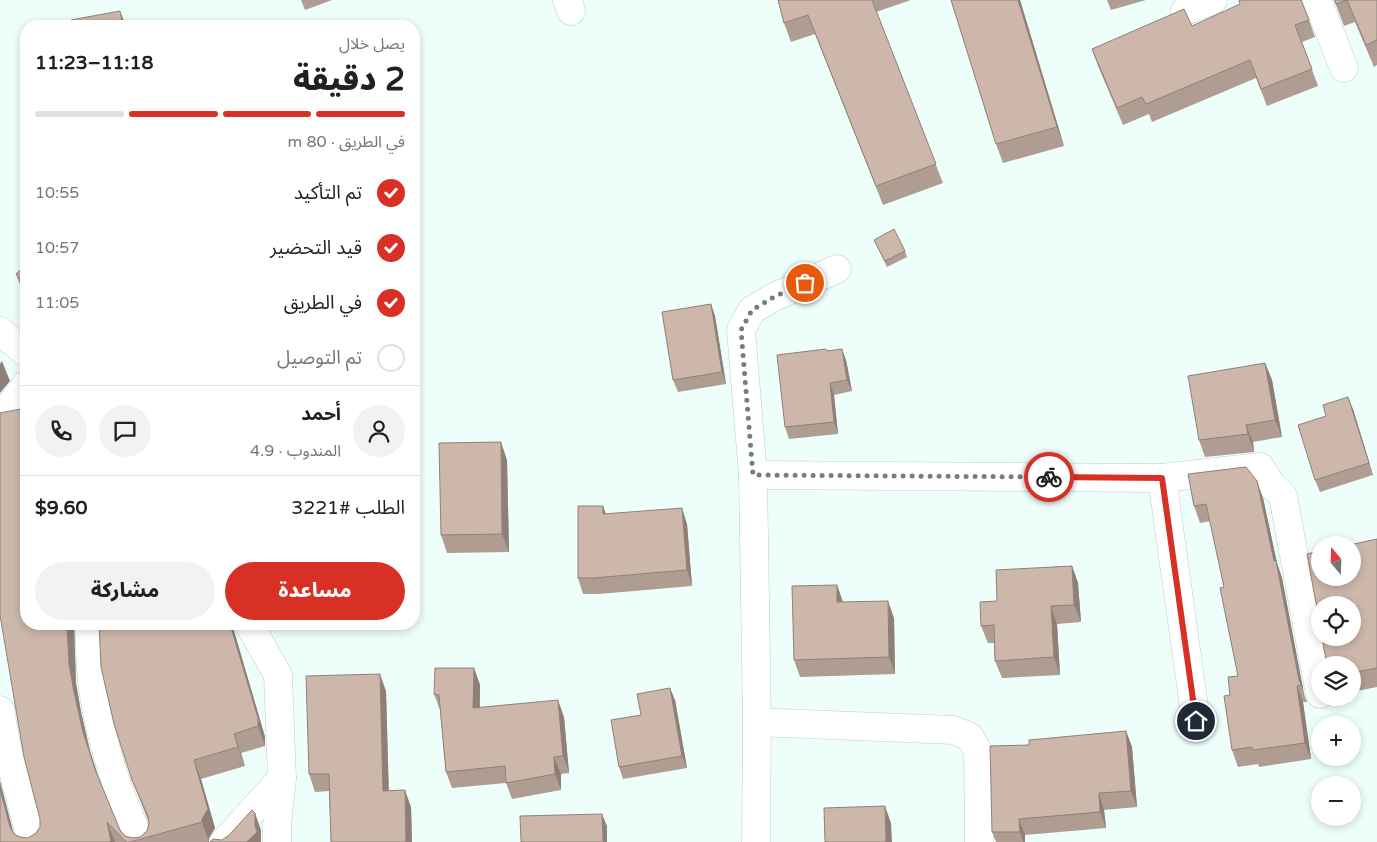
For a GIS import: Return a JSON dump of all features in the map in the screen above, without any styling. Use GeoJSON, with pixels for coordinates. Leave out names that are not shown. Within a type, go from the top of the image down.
{"type":"FeatureCollection","features":[{"type":"Feature","properties":{"kind":"street"},"geometry":{"type":"LineString","coordinates":[[1185,11],[1213,0]]}},
{"type":"Feature","properties":{"kind":"street"},"geometry":{"type":"LineString","coordinates":[[1317,0],[1344,68]]}},
{"type":"Feature","properties":{"kind":"street"},"geometry":{"type":"LineString","coordinates":[[756,842],[757,722],[753,475],[741,330],[752,310],[774,297],[837,269]]}},
{"type":"Feature","properties":{"kind":"street"},"geometry":{"type":"LineString","coordinates":[[0,331],[20,348]]}},
{"type":"Feature","properties":{"kind":"street"},"geometry":{"type":"LineString","coordinates":[[0,418],[20,393]]}},
{"type":"Feature","properties":{"kind":"street"},"geometry":{"type":"LineString","coordinates":[[753,475],[1162,478],[1260,467],[1270,483],[1283,496],[1313,656]]}},
{"type":"Feature","properties":{"kind":"street"},"geometry":{"type":"LineString","coordinates":[[1162,478],[1196,721]]}},
{"type":"Feature","properties":{"kind":"street"},"geometry":{"type":"LineString","coordinates":[[89,630],[93,688],[104,742],[129,817],[141,842]]}},
{"type":"Feature","properties":{"kind":"street"},"geometry":{"type":"LineString","coordinates":[[252,630],[278,675],[282,778],[276,842]]}},
{"type":"Feature","properties":{"kind":"street"},"geometry":{"type":"LineString","coordinates":[[0,710],[6,744],[32,842]]}},
{"type":"Feature","properties":{"kind":"street"},"geometry":{"type":"LineString","coordinates":[[757,722],[954,730],[969,736],[978,751],[979,842]]}},
{"type":"Feature","properties":{"kind":"street"},"geometry":{"type":"LineString","coordinates":[[224,842],[282,778]]}},
{"type":"Feature","properties":{"kind":"building"},"geometry":{"type":"Polygon","coordinates":[[[778,0],[872,0],[936,164],[876,186],[808,15],[784,23],[778,0]]]}},
{"type":"Feature","properties":{"kind":"building"},"geometry":{"type":"Polygon","coordinates":[[[951,0],[1018,0],[1057,127],[996,144],[951,0]]]}},
{"type":"Feature","properties":{"kind":"building"},"geometry":{"type":"Polygon","coordinates":[[[1239,0],[1301,0],[1309,20],[1295,25],[1312,69],[1261,89],[1250,60],[1146,104],[1142,97],[1117,108],[1092,49],[1184,9],[1192,26],[1240,4],[1239,0]]]}},
{"type":"Feature","properties":{"kind":"building"},"geometry":{"type":"Polygon","coordinates":[[[1335,0],[1347,0],[1336,4],[1335,0]]]}},
{"type":"Feature","properties":{"kind":"building"},"geometry":{"type":"Polygon","coordinates":[[[1347,0],[1377,0],[1377,40],[1366,45],[1347,0]]]}},
{"type":"Feature","properties":{"kind":"building"},"geometry":{"type":"Polygon","coordinates":[[[120,11],[122,20],[71,20],[120,11]]]}},
{"type":"Feature","properties":{"kind":"building"},"geometry":{"type":"Polygon","coordinates":[[[894,229],[905,251],[885,261],[874,240],[894,229]]]}},
{"type":"Feature","properties":{"kind":"building"},"geometry":{"type":"Polygon","coordinates":[[[20,270],[20,279],[16,274],[20,270]]]}},
{"type":"Feature","properties":{"kind":"building"},"geometry":{"type":"Polygon","coordinates":[[[711,304],[722,372],[673,380],[662,312],[711,304]]]}},
{"type":"Feature","properties":{"kind":"building"},"geometry":{"type":"Polygon","coordinates":[[[826,349],[827,351],[842,349],[847,380],[830,383],[834,422],[785,427],[777,355],[826,349]]]}},
{"type":"Feature","properties":{"kind":"building"},"geometry":{"type":"Polygon","coordinates":[[[1265,363],[1275,420],[1246,425],[1248,434],[1199,440],[1188,376],[1265,363]]]}},
{"type":"Feature","properties":{"kind":"building"},"geometry":{"type":"Polygon","coordinates":[[[1348,397],[1369,463],[1315,480],[1298,425],[1326,416],[1323,405],[1348,397]]]}},
{"type":"Feature","properties":{"kind":"building"},"geometry":{"type":"Polygon","coordinates":[[[20,409],[20,630],[67,630],[69,664],[83,732],[96,772],[120,830],[125,836],[140,837],[147,831],[149,823],[148,816],[132,780],[114,724],[101,667],[99,630],[232,630],[258,718],[258,726],[234,734],[238,747],[194,760],[208,809],[202,822],[130,842],[126,842],[107,822],[111,842],[0,842],[0,789],[10,827],[14,834],[28,838],[36,833],[40,827],[40,819],[24,757],[0,615],[0,413],[20,409]]]}},
{"type":"Feature","properties":{"kind":"building"},"geometry":{"type":"Polygon","coordinates":[[[501,442],[502,534],[441,535],[439,443],[501,442]]]}},
{"type":"Feature","properties":{"kind":"building"},"geometry":{"type":"Polygon","coordinates":[[[1246,467],[1257,481],[1274,561],[1276,561],[1301,685],[1297,686],[1305,743],[1253,750],[1252,747],[1232,750],[1224,696],[1230,695],[1228,677],[1238,676],[1220,588],[1224,587],[1206,504],[1194,506],[1188,474],[1246,467]]]}},
{"type":"Feature","properties":{"kind":"building"},"geometry":{"type":"Polygon","coordinates":[[[578,506],[603,506],[603,514],[682,508],[687,570],[578,578],[578,506]]]}},
{"type":"Feature","properties":{"kind":"building"},"geometry":{"type":"Polygon","coordinates":[[[1377,539],[1377,668],[1361,671],[1361,656],[1325,656],[1323,646],[1361,646],[1361,596],[1315,596],[1313,586],[1361,586],[1361,542],[1377,539]]]}},
{"type":"Feature","properties":{"kind":"building"},"geometry":{"type":"Polygon","coordinates":[[[1311,553],[1311,576],[1307,554],[1311,553]]]}},
{"type":"Feature","properties":{"kind":"building"},"geometry":{"type":"Polygon","coordinates":[[[1072,566],[1074,605],[1051,606],[1054,657],[995,661],[994,625],[981,626],[980,602],[997,601],[996,570],[1072,566]]]}},
{"type":"Feature","properties":{"kind":"building"},"geometry":{"type":"Polygon","coordinates":[[[837,585],[837,602],[888,601],[889,657],[794,660],[792,586],[837,585]]]}},
{"type":"Feature","properties":{"kind":"building"},"geometry":{"type":"Polygon","coordinates":[[[435,668],[474,668],[473,708],[558,700],[563,756],[554,757],[555,774],[506,783],[505,766],[446,772],[439,695],[434,694],[435,668]]]}},
{"type":"Feature","properties":{"kind":"building"},"geometry":{"type":"Polygon","coordinates":[[[380,674],[383,791],[405,790],[406,842],[331,842],[329,774],[309,774],[306,676],[380,674]]]}},
{"type":"Feature","properties":{"kind":"building"},"geometry":{"type":"Polygon","coordinates":[[[670,688],[682,756],[619,767],[611,720],[641,715],[637,694],[670,688]]]}},
{"type":"Feature","properties":{"kind":"building"},"geometry":{"type":"Polygon","coordinates":[[[1126,731],[1131,791],[1099,793],[1100,812],[1019,819],[1020,832],[992,832],[990,746],[1029,745],[1029,740],[1126,731]]]}},
{"type":"Feature","properties":{"kind":"building"},"geometry":{"type":"Polygon","coordinates":[[[885,806],[886,842],[825,842],[824,808],[885,806]]]}},
{"type":"Feature","properties":{"kind":"building"},"geometry":{"type":"Polygon","coordinates":[[[252,810],[255,813],[257,832],[247,842],[210,842],[213,839],[222,840],[229,835],[252,810]]]}},
{"type":"Feature","properties":{"kind":"building"},"geometry":{"type":"Polygon","coordinates":[[[602,814],[603,842],[521,842],[520,816],[602,814]]]}},
{"type":"Feature","properties":{"kind":"way so far"},"geometry":{"type":"LineString","coordinates":[[805,283],[774,297],[752,310],[741,330],[753,475],[1049,477]]}},
{"type":"Feature","properties":{"kind":"route"},"geometry":{"type":"LineString","coordinates":[[1049,477],[1162,478],[1196,721]]}}]}
